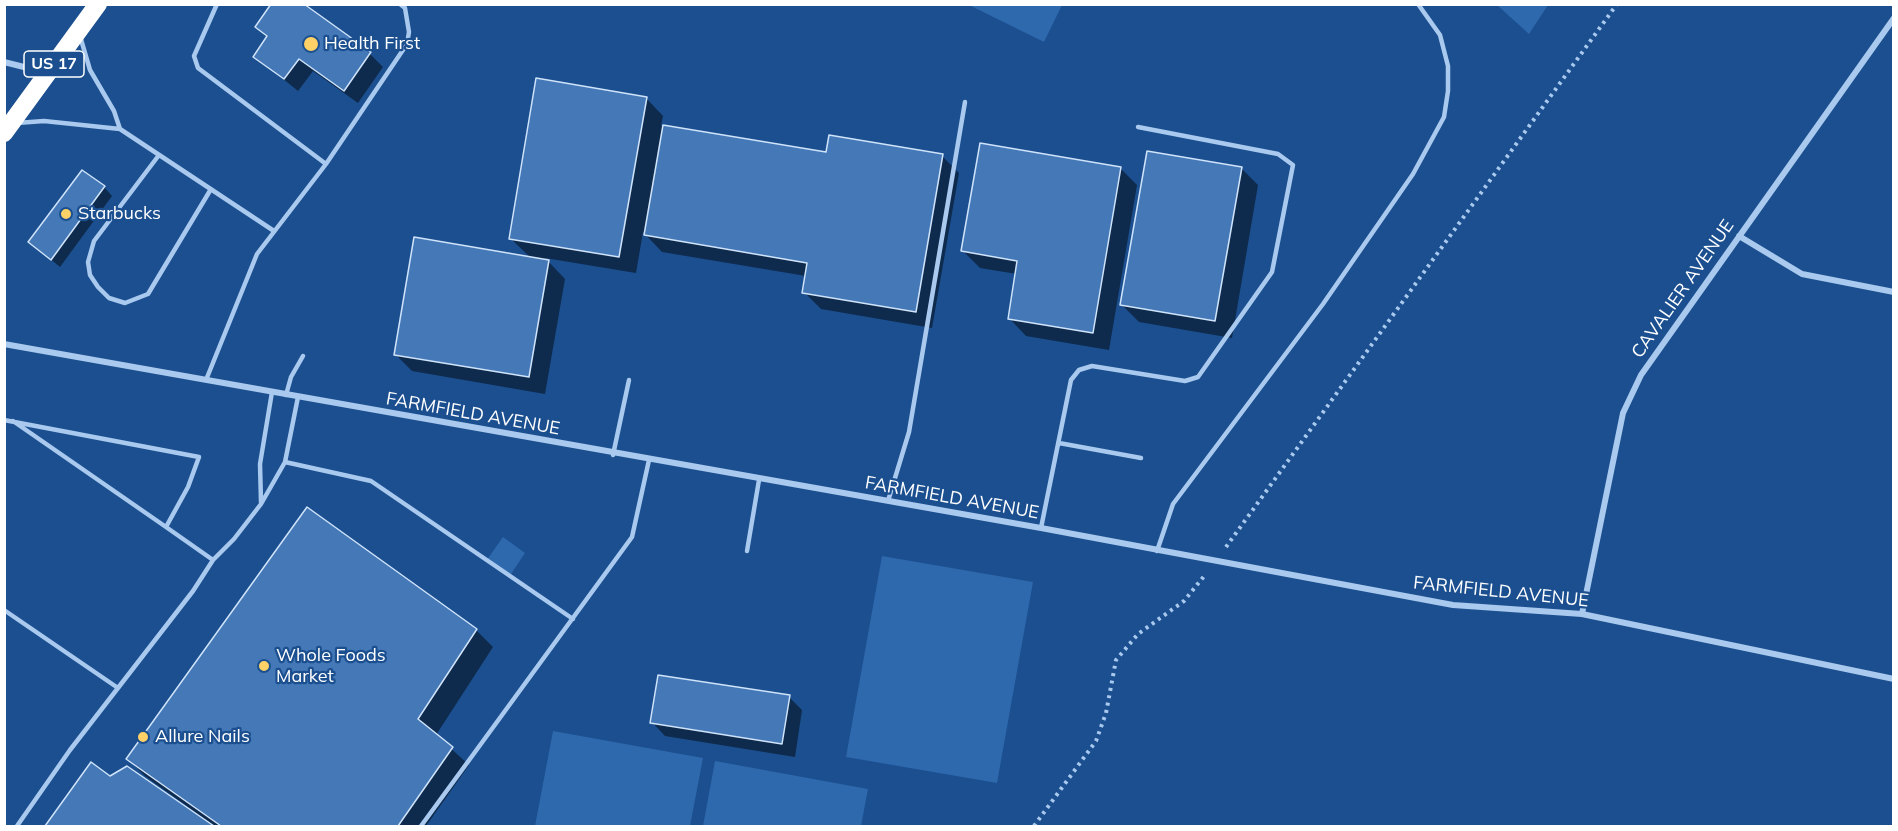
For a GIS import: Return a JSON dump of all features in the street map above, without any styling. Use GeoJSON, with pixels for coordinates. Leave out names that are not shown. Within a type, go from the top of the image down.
{"type":"FeatureCollection","features":[{"type":"Feature","properties":{"kind":"highway","name":"US 17"},"geometry":{"type":"LineString","coordinates":[[8,128],[98,4]]}},
{"type":"Feature","properties":{"kind":"street","name":"CAVALIER AVENUE"},"geometry":{"type":"LineString","coordinates":[[1582,614],[1623,414],[1641,375],[1893,18]]}},
{"type":"Feature","properties":{"kind":"street"},"geometry":{"type":"LineString","coordinates":[[4,62],[48,73]]}},
{"type":"Feature","properties":{"kind":"street"},"geometry":{"type":"LineString","coordinates":[[1739,236],[1802,274],[1893,292]]}},
{"type":"Feature","properties":{"kind":"street","name":"FARMFIELD AVENUE"},"geometry":{"type":"LineString","coordinates":[[4,344],[759,480],[1041,528],[1454,605],[1582,614],[1893,679]]}},
{"type":"Feature","properties":{"kind":"lane"},"geometry":{"type":"LineString","coordinates":[[217,4],[194,56],[198,68],[326,164]]}},
{"type":"Feature","properties":{"kind":"lane"},"geometry":{"type":"LineString","coordinates":[[206,380],[257,254],[326,164],[407,44],[409,32],[405,8],[400,4]]}},
{"type":"Feature","properties":{"kind":"lane"},"geometry":{"type":"LineString","coordinates":[[1157,551],[1173,504],[1329,295],[1413,174],[1444,117],[1448,91],[1448,66],[1440,35],[1419,4]]}},
{"type":"Feature","properties":{"kind":"lane"},"geometry":{"type":"LineString","coordinates":[[79,31],[90,70],[114,111],[120,129]]}},
{"type":"Feature","properties":{"kind":"lane"},"geometry":{"type":"LineString","coordinates":[[888,501],[909,432],[965,102]]}},
{"type":"Feature","properties":{"kind":"lane"},"geometry":{"type":"LineString","coordinates":[[8,128],[44,121],[120,129],[274,231]]}},
{"type":"Feature","properties":{"kind":"lane"},"geometry":{"type":"LineString","coordinates":[[1041,528],[1071,380],[1079,370],[1092,366],[1185,381],[1198,377],[1272,272],[1293,165],[1278,154],[1138,128]]}},
{"type":"Feature","properties":{"kind":"lane"},"geometry":{"type":"LineString","coordinates":[[159,155],[94,241],[88,262],[90,275],[109,298],[125,303],[147,294],[211,189]]}},
{"type":"Feature","properties":{"kind":"lane"},"geometry":{"type":"LineString","coordinates":[[286,395],[291,377],[303,356]]}},
{"type":"Feature","properties":{"kind":"lane"},"geometry":{"type":"LineString","coordinates":[[613,454],[629,380]]}},
{"type":"Feature","properties":{"kind":"lane"},"geometry":{"type":"LineString","coordinates":[[261,504],[260,464],[272,392]]}},
{"type":"Feature","properties":{"kind":"lane"},"geometry":{"type":"LineString","coordinates":[[17,826],[70,750],[193,591],[213,560],[234,539],[261,504],[285,462],[298,397]]}},
{"type":"Feature","properties":{"kind":"lane"},"geometry":{"type":"LineString","coordinates":[[4,420],[199,457],[188,487],[166,527]]}},
{"type":"Feature","properties":{"kind":"lane"},"geometry":{"type":"LineString","coordinates":[[11,420],[213,560]]}},
{"type":"Feature","properties":{"kind":"lane"},"geometry":{"type":"LineString","coordinates":[[1059,443],[1141,458]]}},
{"type":"Feature","properties":{"kind":"lane"},"geometry":{"type":"LineString","coordinates":[[421,826],[632,537],[649,460]]}},
{"type":"Feature","properties":{"kind":"lane"},"geometry":{"type":"LineString","coordinates":[[285,462],[371,480],[573,619]]}},
{"type":"Feature","properties":{"kind":"lane"},"geometry":{"type":"LineString","coordinates":[[747,551],[759,480]]}},
{"type":"Feature","properties":{"kind":"lane"},"geometry":{"type":"LineString","coordinates":[[4,610],[118,688]]}},
{"type":"Feature","properties":{"kind":"path"},"geometry":{"type":"LineString","coordinates":[[1034,826],[1096,741],[1106,713],[1116,660],[1138,634],[1184,601],[1215,562],[1617,4]]}},
{"type":"Feature","properties":{"kind":"shaded area"},"geometry":{"type":"Polygon","coordinates":[[[969,5],[1062,5],[1044,42],[969,5]]]}},
{"type":"Feature","properties":{"kind":"shaded area"},"geometry":{"type":"Polygon","coordinates":[[[1497,5],[1548,5],[1529,34],[1497,5]]]}},
{"type":"Feature","properties":{"kind":"shaded area"},"geometry":{"type":"Polygon","coordinates":[[[503,537],[525,553],[509,577],[486,561],[503,537]]]}},
{"type":"Feature","properties":{"kind":"shaded area"},"geometry":{"type":"Polygon","coordinates":[[[882,556],[1033,582],[997,783],[846,757],[882,556]]]}},
{"type":"Feature","properties":{"kind":"shaded area"},"geometry":{"type":"Polygon","coordinates":[[[553,731],[703,758],[690,826],[535,826],[553,731]]]}},
{"type":"Feature","properties":{"kind":"shaded area"},"geometry":{"type":"Polygon","coordinates":[[[715,761],[868,789],[861,826],[703,826],[715,761]]]}},
{"type":"Feature","properties":{"kind":"building","name":"Health First"},"geometry":{"type":"Polygon","coordinates":[[[271,4],[304,4],[371,52],[344,91],[299,59],[284,79],[253,57],[267,36],[255,27],[271,4]]]}},
{"type":"Feature","properties":{"kind":"building"},"geometry":{"type":"Polygon","coordinates":[[[536,78],[647,97],[619,257],[509,239],[536,78]]]}},
{"type":"Feature","properties":{"kind":"building"},"geometry":{"type":"Polygon","coordinates":[[[663,125],[826,152],[829,135],[943,154],[916,312],[802,293],[807,263],[644,235],[663,125]]]}},
{"type":"Feature","properties":{"kind":"building"},"geometry":{"type":"Polygon","coordinates":[[[980,143],[1121,167],[1093,333],[1008,319],[1017,261],[961,251],[980,143]]]}},
{"type":"Feature","properties":{"kind":"building"},"geometry":{"type":"Polygon","coordinates":[[[1147,151],[1242,167],[1215,321],[1120,305],[1147,151]]]}},
{"type":"Feature","properties":{"kind":"building","name":"Starbucks"},"geometry":{"type":"Polygon","coordinates":[[[82,170],[105,186],[51,260],[28,242],[82,170]]]}},
{"type":"Feature","properties":{"kind":"building"},"geometry":{"type":"Polygon","coordinates":[[[414,237],[549,260],[529,377],[394,355],[414,237]]]}},
{"type":"Feature","properties":{"kind":"building"},"geometry":{"type":"Polygon","coordinates":[[[307,507],[477,629],[418,719],[453,747],[398,826],[221,826],[126,759],[307,507]]]}},
{"type":"Feature","properties":{"kind":"building"},"geometry":{"type":"Polygon","coordinates":[[[658,675],[790,695],[782,744],[650,723],[658,675]]]}},
{"type":"Feature","properties":{"kind":"building"},"geometry":{"type":"Polygon","coordinates":[[[91,762],[110,776],[127,766],[214,826],[45,826],[91,762]]]}},
{"type":"Feature","properties":{"kind":"place","name":"Health First"},"geometry":{"type":"Point","coordinates":[311,44]}},
{"type":"Feature","properties":{"kind":"place","name":"Starbucks"},"geometry":{"type":"Point","coordinates":[66,214]}},
{"type":"Feature","properties":{"kind":"place","name":"Whole Foods Market"},"geometry":{"type":"Point","coordinates":[264,666]}},
{"type":"Feature","properties":{"kind":"place","name":"Allure Nails"},"geometry":{"type":"Point","coordinates":[143,737]}}]}
